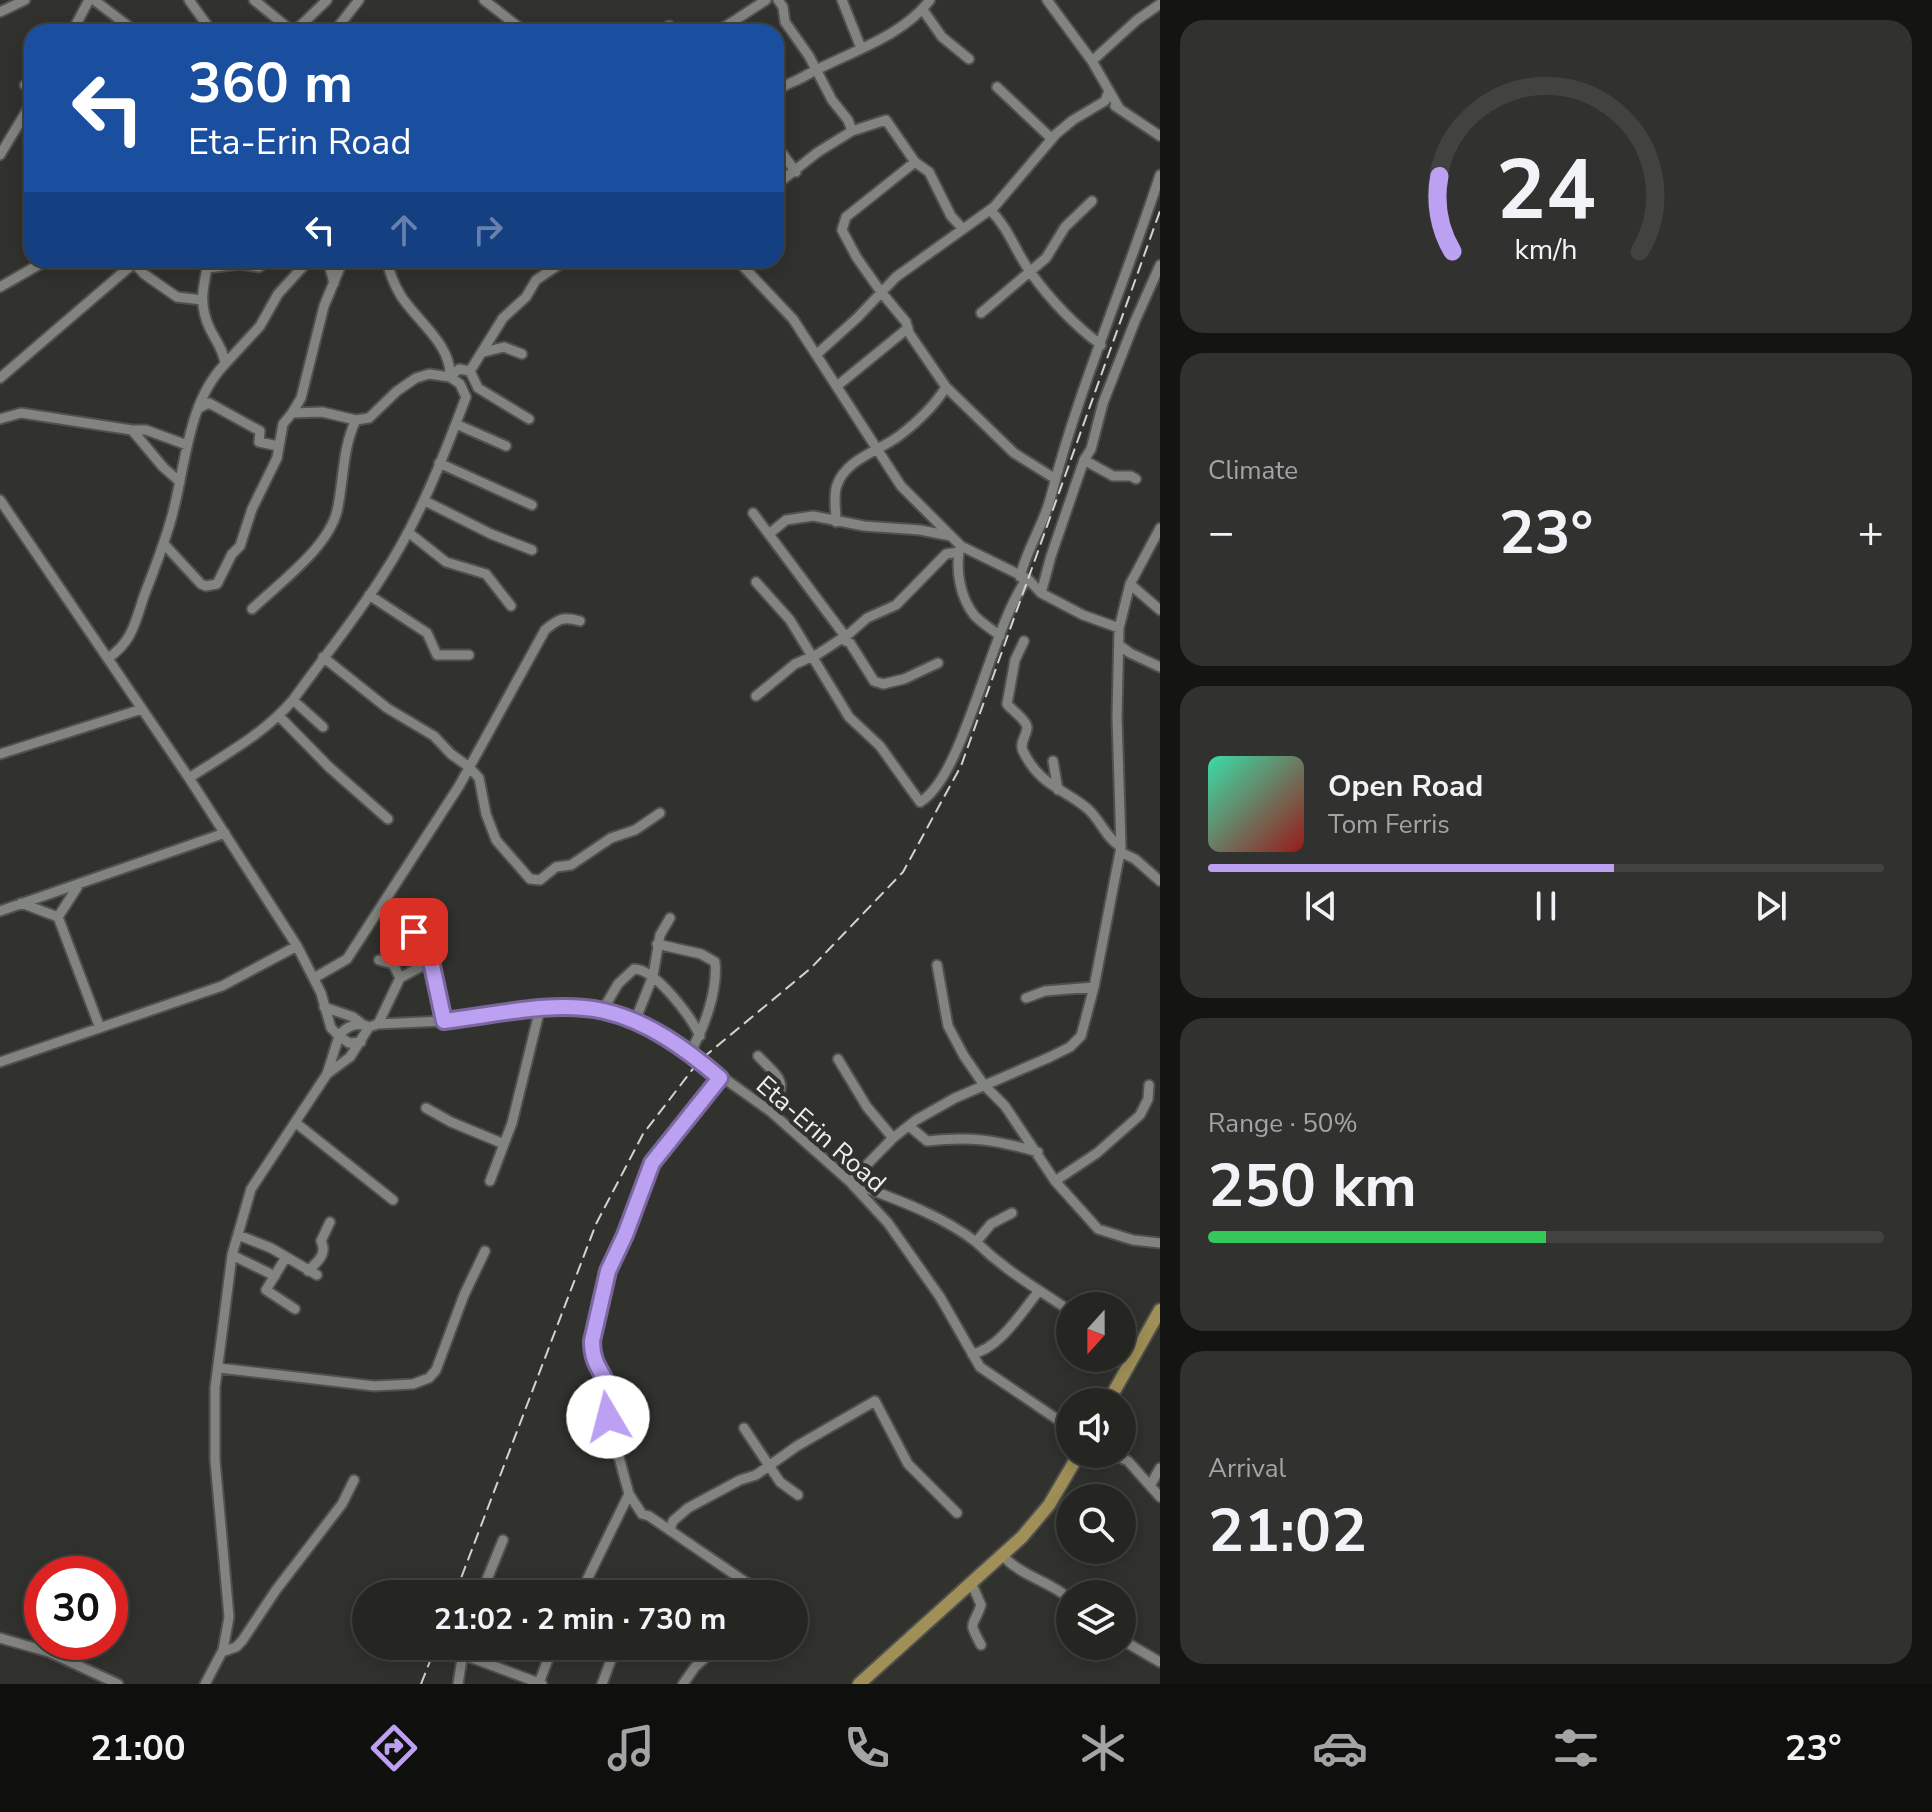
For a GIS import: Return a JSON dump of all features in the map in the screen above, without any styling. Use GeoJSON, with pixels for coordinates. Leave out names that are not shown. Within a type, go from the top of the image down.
{"type":"FeatureCollection","features":[{"type":"Feature","properties":{"kind":"main road"},"geometry":{"type":"LineString","coordinates":[[1116,1388],[1160,1310]]}},
{"type":"Feature","properties":{"kind":"main road"},"geometry":{"type":"LineString","coordinates":[[1122,1388],[1160,1321]]}},
{"type":"Feature","properties":{"kind":"main road"},"geometry":{"type":"LineString","coordinates":[[859,1684],[1022,1537],[1049,1505],[1071,1468]]}},
{"type":"Feature","properties":{"kind":"main road"},"geometry":{"type":"LineString","coordinates":[[867,1684],[1033,1534],[1053,1510],[1078,1468]]}},
{"type":"Feature","properties":{"kind":"street"},"geometry":{"type":"LineString","coordinates":[[0,12],[25,0]]}},
{"type":"Feature","properties":{"kind":"street"},"geometry":{"type":"LineString","coordinates":[[189,0],[206,24]]}},
{"type":"Feature","properties":{"kind":"street"},"geometry":{"type":"LineString","coordinates":[[254,0],[283,24]]}},
{"type":"Feature","properties":{"kind":"street"},"geometry":{"type":"LineString","coordinates":[[302,24],[327,0]]}},
{"type":"Feature","properties":{"kind":"street"},"geometry":{"type":"LineString","coordinates":[[340,24],[359,0]]}},
{"type":"Feature","properties":{"kind":"street"},"geometry":{"type":"LineString","coordinates":[[484,0],[515,24]]}},
{"type":"Feature","properties":{"kind":"street"},"geometry":{"type":"LineString","coordinates":[[729,24],[766,0]]}},
{"type":"Feature","properties":{"kind":"street"},"geometry":{"type":"LineString","coordinates":[[778,0],[783,7],[785,22],[817,69],[852,131]]}},
{"type":"Feature","properties":{"kind":"street"},"geometry":{"type":"LineString","coordinates":[[842,0],[861,48]]}},
{"type":"Feature","properties":{"kind":"street"},"geometry":{"type":"LineString","coordinates":[[76,24],[88,1],[124,24]]}},
{"type":"Feature","properties":{"kind":"street"},"geometry":{"type":"LineString","coordinates":[[1051,1],[1092,61],[1107,97],[1160,136]]}},
{"type":"Feature","properties":{"kind":"street"},"geometry":{"type":"LineString","coordinates":[[784,87],[881,39],[927,3],[942,37],[969,59]]}},
{"type":"Feature","properties":{"kind":"street"},"geometry":{"type":"LineString","coordinates":[[1092,61],[1137,20],[1160,4]]}},
{"type":"Feature","properties":{"kind":"street"},"geometry":{"type":"LineString","coordinates":[[997,87],[1052,139]]}},
{"type":"Feature","properties":{"kind":"street"},"geometry":{"type":"LineString","coordinates":[[817,354],[896,277],[990,210],[1052,139],[1107,97]]}},
{"type":"Feature","properties":{"kind":"street"},"geometry":{"type":"LineString","coordinates":[[0,155],[24,115]]}},
{"type":"Feature","properties":{"kind":"street"},"geometry":{"type":"LineString","coordinates":[[784,180],[818,152],[852,131],[886,120],[915,162],[929,172],[951,216],[963,229]]}},
{"type":"Feature","properties":{"kind":"street"},"geometry":{"type":"LineString","coordinates":[[784,156],[796,172]]}},
{"type":"Feature","properties":{"kind":"street"},"geometry":{"type":"LineString","coordinates":[[915,162],[846,217],[842,230],[857,258],[906,322],[946,387],[1014,453],[1054,478]]}},
{"type":"Feature","properties":{"kind":"street"},"geometry":{"type":"LineString","coordinates":[[756,582],[790,620],[849,717],[880,746],[920,802],[937,788],[953,756],[1024,578],[1029,547],[1051,497],[1054,478],[1160,175]]}},
{"type":"Feature","properties":{"kind":"street"},"geometry":{"type":"LineString","coordinates":[[981,313],[1046,258],[1065,227],[1092,201]]}},
{"type":"Feature","properties":{"kind":"street"},"geometry":{"type":"LineString","coordinates":[[990,210],[1001,220],[1030,271],[1059,311],[1101,345]]}},
{"type":"Feature","properties":{"kind":"street"},"geometry":{"type":"LineString","coordinates":[[0,287],[33,268]]}},
{"type":"Feature","properties":{"kind":"street"},"geometry":{"type":"LineString","coordinates":[[0,378],[127,268]]}},
{"type":"Feature","properties":{"kind":"street"},"geometry":{"type":"LineString","coordinates":[[138,268],[177,297],[202,300]]}},
{"type":"Feature","properties":{"kind":"street"},"geometry":{"type":"LineString","coordinates":[[207,268],[202,283],[202,300],[208,326],[224,355],[225,364]]}},
{"type":"Feature","properties":{"kind":"street"},"geometry":{"type":"LineString","coordinates":[[108,658],[128,642],[164,544],[187,445],[210,380],[260,326],[278,294],[302,268]]}},
{"type":"Feature","properties":{"kind":"street"},"geometry":{"type":"LineString","coordinates":[[330,268],[334,283]]}},
{"type":"Feature","properties":{"kind":"street"},"geometry":{"type":"LineString","coordinates":[[164,544],[201,584],[217,584],[240,546],[252,509],[277,458],[283,424],[301,398],[321,318],[340,268]]}},
{"type":"Feature","properties":{"kind":"street"},"geometry":{"type":"LineString","coordinates":[[390,268],[400,295],[423,320],[451,362],[450,377]]}},
{"type":"Feature","properties":{"kind":"street"},"geometry":{"type":"LineString","coordinates":[[470,371],[503,318],[526,297],[536,280],[554,268]]}},
{"type":"Feature","properties":{"kind":"street"},"geometry":{"type":"LineString","coordinates":[[745,268],[793,319],[901,486],[960,549]]}},
{"type":"Feature","properties":{"kind":"street"},"geometry":{"type":"LineString","coordinates":[[1041,593],[1084,460],[1091,449],[1103,403],[1135,321],[1159,272]]}},
{"type":"Feature","properties":{"kind":"street"},"geometry":{"type":"LineString","coordinates":[[837,386],[908,328]]}},
{"type":"Feature","properties":{"kind":"street"},"geometry":{"type":"LineString","coordinates":[[493,335],[504,347],[522,354]]}},
{"type":"Feature","properties":{"kind":"street"},"geometry":{"type":"LineString","coordinates":[[484,352],[504,347]]}},
{"type":"Feature","properties":{"kind":"street"},"geometry":{"type":"LineString","coordinates":[[450,377],[459,369],[470,371]]}},
{"type":"Feature","properties":{"kind":"street"},"geometry":{"type":"LineString","coordinates":[[470,371],[478,388],[529,419]]}},
{"type":"Feature","properties":{"kind":"street"},"geometry":{"type":"LineString","coordinates":[[189,778],[279,716],[293,700],[369,595],[408,532],[425,501],[466,397],[460,384],[450,377],[429,374],[416,378],[397,391],[369,418],[356,420],[322,412],[292,413]]}},
{"type":"Feature","properties":{"kind":"street"},"geometry":{"type":"LineString","coordinates":[[836,522],[837,482],[858,459],[918,420],[946,387]]}},
{"type":"Feature","properties":{"kind":"street"},"geometry":{"type":"LineString","coordinates":[[199,408],[209,403],[260,431],[259,442],[278,446]]}},
{"type":"Feature","properties":{"kind":"street"},"geometry":{"type":"LineString","coordinates":[[0,419],[21,413],[146,430],[187,445]]}},
{"type":"Feature","properties":{"kind":"street"},"geometry":{"type":"LineString","coordinates":[[252,609],[312,551],[331,527],[337,513],[350,433],[356,420]]}},
{"type":"Feature","properties":{"kind":"street"},"geometry":{"type":"LineString","coordinates":[[456,424],[506,446]]}},
{"type":"Feature","properties":{"kind":"street"},"geometry":{"type":"LineString","coordinates":[[132,430],[157,461],[180,482]]}},
{"type":"Feature","properties":{"kind":"street"},"geometry":{"type":"LineString","coordinates":[[1084,460],[1113,476],[1136,479]]}},
{"type":"Feature","properties":{"kind":"street"},"geometry":{"type":"LineString","coordinates":[[439,463],[532,505]]}},
{"type":"Feature","properties":{"kind":"street"},"geometry":{"type":"LineString","coordinates":[[0,500],[189,778],[297,946],[321,993],[331,1028],[349,1043],[362,1041]]}},
{"type":"Feature","properties":{"kind":"street"},"geometry":{"type":"LineString","coordinates":[[425,501],[491,534],[532,550]]}},
{"type":"Feature","properties":{"kind":"street"},"geometry":{"type":"LineString","coordinates":[[753,513],[843,638],[850,643],[874,681],[883,684],[904,679],[938,663]]}},
{"type":"Feature","properties":{"kind":"street"},"geometry":{"type":"LineString","coordinates":[[769,534],[786,520],[813,516],[836,522],[951,536]]}},
{"type":"Feature","properties":{"kind":"street"},"geometry":{"type":"LineString","coordinates":[[1056,1303],[994,1260],[962,1231],[850,1182],[912,1123],[984,1085],[1070,1047],[1081,1036],[1094,987],[1121,850],[1117,717],[1119,628],[1130,584],[1160,528]]}},
{"type":"Feature","properties":{"kind":"street"},"geometry":{"type":"LineString","coordinates":[[408,532],[446,562],[486,574],[511,606]]}},
{"type":"Feature","properties":{"kind":"street"},"geometry":{"type":"LineString","coordinates":[[960,549],[956,563],[969,605],[975,617],[1000,636]]}},
{"type":"Feature","properties":{"kind":"street"},"geometry":{"type":"LineString","coordinates":[[756,696],[795,664],[843,638],[867,618],[896,605],[946,554],[960,549],[975,551],[1024,578],[1041,593],[1083,615],[1119,628]]}},
{"type":"Feature","properties":{"kind":"street"},"geometry":{"type":"LineString","coordinates":[[1130,584],[1160,610]]}},
{"type":"Feature","properties":{"kind":"street"},"geometry":{"type":"LineString","coordinates":[[369,595],[427,633],[437,655],[469,655]]}},
{"type":"Feature","properties":{"kind":"street"},"geometry":{"type":"LineString","coordinates":[[314,978],[347,959],[469,767],[545,630],[558,619],[580,621]]}},
{"type":"Feature","properties":{"kind":"street"},"geometry":{"type":"LineString","coordinates":[[1024,641],[1015,660],[1007,704],[1026,723],[1021,744],[1023,751],[1043,781],[1089,810],[1112,841],[1160,881]]}},
{"type":"Feature","properties":{"kind":"street"},"geometry":{"type":"LineString","coordinates":[[1119,645],[1160,667]]}},
{"type":"Feature","properties":{"kind":"street"},"geometry":{"type":"LineString","coordinates":[[323,657],[387,708],[434,736],[469,767],[479,778],[486,814],[496,840],[530,879],[540,880],[556,867],[571,865],[611,838],[635,830],[660,813]]}},
{"type":"Feature","properties":{"kind":"street"},"geometry":{"type":"LineString","coordinates":[[293,700],[323,727]]}},
{"type":"Feature","properties":{"kind":"street"},"geometry":{"type":"LineString","coordinates":[[0,754],[142,709]]}},
{"type":"Feature","properties":{"kind":"street"},"geometry":{"type":"LineString","coordinates":[[279,716],[329,767],[388,819]]}},
{"type":"Feature","properties":{"kind":"street"},"geometry":{"type":"LineString","coordinates":[[1053,761],[1058,790]]}},
{"type":"Feature","properties":{"kind":"street"},"geometry":{"type":"LineString","coordinates":[[0,911],[225,833]]}},
{"type":"Feature","properties":{"kind":"street"},"geometry":{"type":"LineString","coordinates":[[58,917],[81,882]]}},
{"type":"Feature","properties":{"kind":"street"},"geometry":{"type":"LineString","coordinates":[[21,903],[58,917],[100,1028]]}},
{"type":"Feature","properties":{"kind":"street"},"geometry":{"type":"LineString","coordinates":[[635,1021],[653,976],[657,944],[670,918]]}},
{"type":"Feature","properties":{"kind":"street"},"geometry":{"type":"LineString","coordinates":[[414,932],[431,961],[444,1021]]}},
{"type":"Feature","properties":{"kind":"street"},"geometry":{"type":"LineString","coordinates":[[657,944],[701,954],[715,962],[716,978],[700,1036],[689,1054]]}},
{"type":"Feature","properties":{"kind":"street"},"geometry":{"type":"LineString","coordinates":[[0,1062],[222,986],[297,946]]}},
{"type":"Feature","properties":{"kind":"street"},"geometry":{"type":"LineString","coordinates":[[379,960],[393,964],[400,978]]}},
{"type":"Feature","properties":{"kind":"street"},"geometry":{"type":"LineString","coordinates":[[327,1074],[350,1057],[400,978],[431,961]]}},
{"type":"Feature","properties":{"kind":"street"},"geometry":{"type":"LineString","coordinates":[[937,965],[948,1026],[984,1085],[1005,1106],[1055,1181],[1098,1229],[1133,1240],[1160,1243]]}},
{"type":"Feature","properties":{"kind":"street"},"geometry":{"type":"LineString","coordinates":[[602,1011],[618,984],[634,969],[640,969],[653,976],[687,1011],[700,1036]]}},
{"type":"Feature","properties":{"kind":"street"},"geometry":{"type":"LineString","coordinates":[[1026,998],[1045,991],[1094,987]]}},
{"type":"Feature","properties":{"kind":"street"},"geometry":{"type":"LineString","coordinates":[[324,1007],[369,1025]]}},
{"type":"Feature","properties":{"kind":"street"},"geometry":{"type":"LineString","coordinates":[[490,1181],[527,1070],[540,1009]]}},
{"type":"Feature","properties":{"kind":"street","name":"Eta-Erin Road"},"geometry":{"type":"LineString","coordinates":[[369,1025],[444,1021],[540,1009],[602,1011],[635,1021],[666,1037],[770,1111],[850,1182],[888,1223],[940,1297],[980,1367],[1056,1419]]}},
{"type":"Feature","properties":{"kind":"street"},"geometry":{"type":"LineString","coordinates":[[205,1684],[222,1652],[229,1617],[215,1460],[215,1388],[232,1255],[251,1189],[327,1074],[339,1036],[342,1031],[369,1025]]}},
{"type":"Feature","properties":{"kind":"street"},"geometry":{"type":"LineString","coordinates":[[758,1056],[781,1081],[782,1091],[770,1111]]}},
{"type":"Feature","properties":{"kind":"street"},"geometry":{"type":"LineString","coordinates":[[838,1059],[867,1107],[893,1138]]}},
{"type":"Feature","properties":{"kind":"street"},"geometry":{"type":"LineString","coordinates":[[720,1078],[652,1163],[608,1271],[592,1341],[594,1365],[607,1387],[608,1417],[629,1494],[642,1514],[743,1580]]}},
{"type":"Feature","properties":{"kind":"street"},"geometry":{"type":"LineString","coordinates":[[1055,1181],[1097,1153],[1140,1115],[1148,1099],[1149,1085]]}},
{"type":"Feature","properties":{"kind":"street"},"geometry":{"type":"LineString","coordinates":[[426,1108],[504,1144]]}},
{"type":"Feature","properties":{"kind":"street"},"geometry":{"type":"LineString","coordinates":[[296,1123],[393,1200]]}},
{"type":"Feature","properties":{"kind":"street"},"geometry":{"type":"LineString","coordinates":[[912,1123],[927,1141],[956,1137],[990,1139],[1038,1152]]}},
{"type":"Feature","properties":{"kind":"street"},"geometry":{"type":"LineString","coordinates":[[976,1242],[991,1224],[1012,1213]]}},
{"type":"Feature","properties":{"kind":"street"},"geometry":{"type":"LineString","coordinates":[[238,1235],[271,1248],[313,1273],[322,1256],[324,1246],[321,1241],[330,1222]]}},
{"type":"Feature","properties":{"kind":"street"},"geometry":{"type":"LineString","coordinates":[[219,1368],[374,1386],[413,1384],[429,1378],[436,1370],[464,1295],[485,1251]]}},
{"type":"Feature","properties":{"kind":"street"},"geometry":{"type":"LineString","coordinates":[[232,1255],[275,1276]]}},
{"type":"Feature","properties":{"kind":"street"},"geometry":{"type":"LineString","coordinates":[[286,1257],[266,1290],[295,1309]]}},
{"type":"Feature","properties":{"kind":"street"},"geometry":{"type":"LineString","coordinates":[[972,1354],[982,1352],[995,1341],[1038,1292]]}},
{"type":"Feature","properties":{"kind":"street"},"geometry":{"type":"LineString","coordinates":[[670,1530],[673,1521],[688,1508],[740,1480],[756,1475],[875,1401],[908,1464],[957,1513]]}},
{"type":"Feature","properties":{"kind":"street"},"geometry":{"type":"LineString","coordinates":[[744,1428],[780,1482],[798,1495]]}},
{"type":"Feature","properties":{"kind":"street"},"geometry":{"type":"LineString","coordinates":[[1135,1468],[1160,1497]]}},
{"type":"Feature","properties":{"kind":"street"},"geometry":{"type":"LineString","coordinates":[[1151,1484],[1160,1468]]}},
{"type":"Feature","properties":{"kind":"street"},"geometry":{"type":"LineString","coordinates":[[222,1652],[242,1641],[276,1590],[342,1504],[354,1480]]}},
{"type":"Feature","properties":{"kind":"street"},"geometry":{"type":"LineString","coordinates":[[587,1580],[629,1494]]}},
{"type":"Feature","properties":{"kind":"street"},"geometry":{"type":"LineString","coordinates":[[487,1580],[503,1540]]}},
{"type":"Feature","properties":{"kind":"street"},"geometry":{"type":"LineString","coordinates":[[1006,1559],[1015,1569],[1056,1590]]}},
{"type":"Feature","properties":{"kind":"street"},"geometry":{"type":"LineString","coordinates":[[974,1589],[981,1605],[972,1621],[972,1628],[981,1645]]}},
{"type":"Feature","properties":{"kind":"street"},"geometry":{"type":"LineString","coordinates":[[0,1638],[49,1652],[118,1684]]}},
{"type":"Feature","properties":{"kind":"street"},"geometry":{"type":"LineString","coordinates":[[1136,1648],[1160,1662]]}},
{"type":"Feature","properties":{"kind":"street"},"geometry":{"type":"LineString","coordinates":[[458,1684],[462,1660]]}},
{"type":"Feature","properties":{"kind":"street"},"geometry":{"type":"LineString","coordinates":[[487,1660],[541,1684],[549,1660]]}},
{"type":"Feature","properties":{"kind":"street"},"geometry":{"type":"LineString","coordinates":[[602,1684],[611,1660]]}},
{"type":"Feature","properties":{"kind":"street"},"geometry":{"type":"LineString","coordinates":[[683,1684],[703,1660]]}},
{"type":"Feature","properties":{"kind":"railway"},"geometry":{"type":"LineString","coordinates":[[460,1580],[596,1224],[643,1134],[699,1061],[811,968],[903,872],[961,766],[1160,211]]}},
{"type":"Feature","properties":{"kind":"railway"},"geometry":{"type":"LineString","coordinates":[[421,1684],[430,1660]]}},
{"type":"Feature","properties":{"kind":"route"},"geometry":{"type":"LineString","coordinates":[[414,932],[431,961],[444,1021],[540,1009],[602,1011],[635,1021],[666,1037],[720,1078],[652,1163],[650,1175],[608,1271],[592,1352],[594,1365],[607,1387],[608,1417]]}}]}
